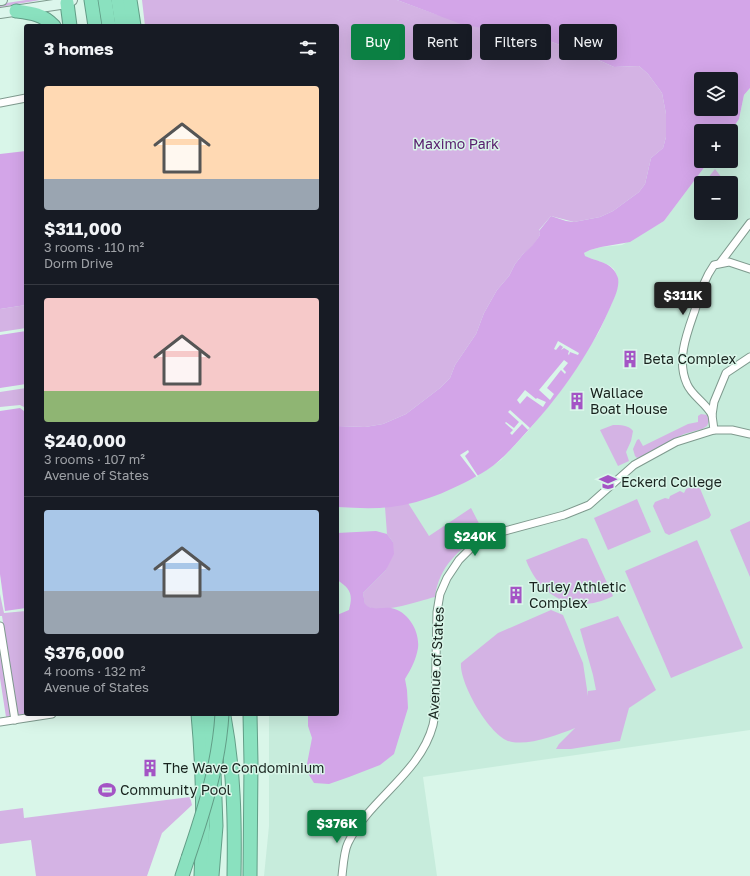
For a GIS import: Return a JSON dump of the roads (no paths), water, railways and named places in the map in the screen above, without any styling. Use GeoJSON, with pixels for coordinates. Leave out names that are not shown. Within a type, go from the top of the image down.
{"type":"FeatureCollection","features":[{"type":"Feature","properties":{"kind":"highway"},"geometry":{"type":"LineString","coordinates":[[118,0],[122,24]]}},
{"type":"Feature","properties":{"kind":"highway"},"geometry":{"type":"LineString","coordinates":[[69,1],[70,24]]}},
{"type":"Feature","properties":{"kind":"highway"},"geometry":{"type":"LineString","coordinates":[[130,3],[134,24]]}},
{"type":"Feature","properties":{"kind":"highway"},"geometry":{"type":"LineString","coordinates":[[105,4],[109,24]]}},
{"type":"Feature","properties":{"kind":"highway"},"geometry":{"type":"LineString","coordinates":[[92,5],[95,24]]}},
{"type":"Feature","properties":{"kind":"highway"},"geometry":{"type":"LineString","coordinates":[[16,11],[32,12],[51,24]]}},
{"type":"Feature","properties":{"kind":"highway"},"geometry":{"type":"LineString","coordinates":[[198,716],[202,751],[204,838],[201,876]]}},
{"type":"Feature","properties":{"kind":"highway"},"geometry":{"type":"LineString","coordinates":[[210,716],[216,826],[212,876]]}},
{"type":"Feature","properties":{"kind":"highway"},"geometry":{"type":"LineString","coordinates":[[182,876],[207,802],[217,757],[223,716]]}},
{"type":"Feature","properties":{"kind":"highway"},"geometry":{"type":"LineString","coordinates":[[223,716],[233,778],[235,813],[234,876]]}},
{"type":"Feature","properties":{"kind":"highway"},"geometry":{"type":"LineString","coordinates":[[250,716],[250,876]]}},
{"type":"Feature","properties":{"kind":"street"},"geometry":{"type":"LineString","coordinates":[[0,13],[69,1]]}},
{"type":"Feature","properties":{"kind":"street"},"geometry":{"type":"LineString","coordinates":[[0,103],[24,98]]}},
{"type":"Feature","properties":{"kind":"street"},"geometry":{"type":"LineString","coordinates":[[720,263],[750,223]]}},
{"type":"Feature","properties":{"kind":"street"},"geometry":{"type":"LineString","coordinates":[[714,430],[710,412],[687,385],[683,372],[683,352],[687,333],[706,276],[714,265],[729,262],[750,269]]}},
{"type":"Feature","properties":{"kind":"street"},"geometry":{"type":"LineString","coordinates":[[710,412],[726,374],[750,357]]}},
{"type":"Feature","properties":{"kind":"street","name":"Avenue of States"},"geometry":{"type":"LineString","coordinates":[[342,876],[347,844],[354,832],[361,821],[417,758],[433,725],[440,594],[447,578],[459,560],[471,548],[501,532],[564,515],[589,505],[634,465],[683,439],[714,430],[732,430],[750,434]]}},
{"type":"Feature","properties":{"kind":"street"},"geometry":{"type":"LineString","coordinates":[[0,626],[15,720]]}},
{"type":"Feature","properties":{"kind":"street"},"geometry":{"type":"LineString","coordinates":[[0,722],[40,716]]}},
{"type":"Feature","properties":{"kind":"place","name":"Beta Complex"},"geometry":{"type":"Point","coordinates":[630,359]}},
{"type":"Feature","properties":{"kind":"place","name":"Wallace Boat House"},"geometry":{"type":"Point","coordinates":[577,401]}},
{"type":"Feature","properties":{"kind":"place","name":"Eckerd College"},"geometry":{"type":"Point","coordinates":[608,482]}},
{"type":"Feature","properties":{"kind":"place","name":"Turley Athletic Complex"},"geometry":{"type":"Point","coordinates":[516,595]}},
{"type":"Feature","properties":{"kind":"place","name":"The Wave Condominium"},"geometry":{"type":"Point","coordinates":[150,768]}},
{"type":"Feature","properties":{"kind":"place","name":"Community Pool"},"geometry":{"type":"Point","coordinates":[107,790]}},
{"type":"Feature","properties":{"kind":"park label","name":"Maximo Park"},"geometry":{"type":"Point","coordinates":[456,144]}}]}
